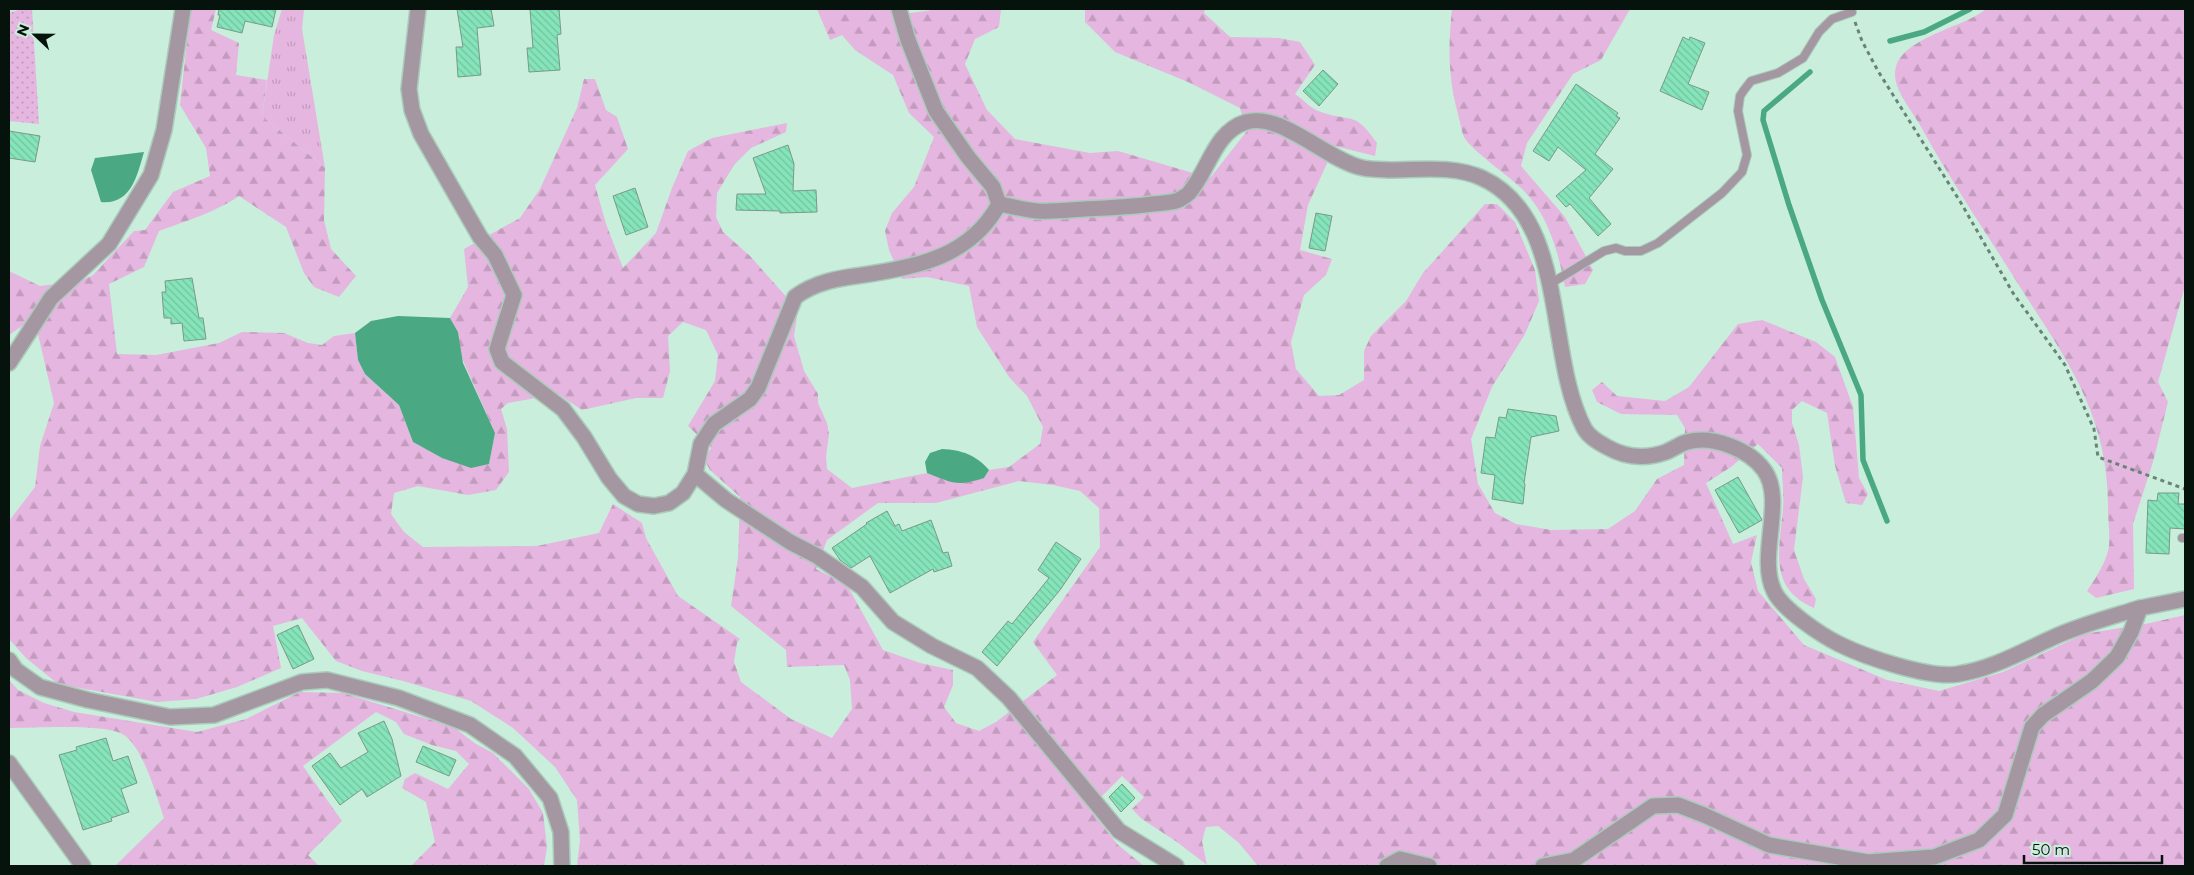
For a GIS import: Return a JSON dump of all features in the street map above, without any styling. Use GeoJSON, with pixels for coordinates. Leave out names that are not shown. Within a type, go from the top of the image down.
{"type":"FeatureCollection","features":[{"type":"Feature","properties":{"kind":"street"},"geometry":{"type":"LineString","coordinates":[[9,363],[51,298],[109,244],[151,175],[164,130],[183,9]]}},
{"type":"Feature","properties":{"kind":"street"},"geometry":{"type":"LineString","coordinates":[[418,9],[409,89],[412,110],[421,134],[480,237],[494,254],[514,295],[497,349],[502,362],[563,409],[584,437],[609,478],[624,496],[638,504],[654,506],[668,503],[683,493],[695,474],[701,444],[714,424],[750,399],[758,388],[795,297],[805,289],[834,279],[898,270],[936,259],[962,246],[990,221],[999,204],[993,187],[968,157],[936,111],[908,40],[899,9]]}},
{"type":"Feature","properties":{"kind":"street"},"geometry":{"type":"LineString","coordinates":[[999,204],[1038,211],[1136,206],[1177,201],[1188,194],[1219,141],[1242,123],[1261,120],[1282,127],[1332,156],[1361,168],[1461,171],[1484,178],[1516,202],[1532,228],[1542,252],[1572,397],[1585,430],[1594,439],[1621,455],[1645,457],[1666,452],[1688,441],[1708,440],[1722,443],[1751,456],[1763,469],[1770,482],[1772,520],[1768,575],[1775,595],[1815,632],[1873,658],[1932,673],[1956,675],[2010,660],[2054,636],[2140,608],[2185,599]]}},
{"type":"Feature","properties":{"kind":"street"},"geometry":{"type":"LineString","coordinates":[[695,474],[726,500],[790,542],[817,556],[862,587],[893,622],[932,646],[977,668],[1009,698],[1119,831],[1176,866]]}},
{"type":"Feature","properties":{"kind":"street"},"geometry":{"type":"LineString","coordinates":[[1543,866],[1574,860],[1653,806],[1678,806],[1704,815],[1769,845],[1868,862],[1934,857],[1979,840],[2005,815],[2032,727],[2043,715],[2092,680],[2117,657],[2131,632],[2140,608]]}},
{"type":"Feature","properties":{"kind":"street"},"geometry":{"type":"LineString","coordinates":[[9,660],[16,670],[40,687],[88,700],[170,717],[214,714],[302,682],[327,680],[408,702],[470,725],[515,756],[550,798],[561,832],[562,866]]}},
{"type":"Feature","properties":{"kind":"street"},"geometry":{"type":"LineString","coordinates":[[9,763],[83,866]]}},
{"type":"Feature","properties":{"kind":"street"},"geometry":{"type":"LineString","coordinates":[[1387,866],[1400,859],[1429,866]]}},
{"type":"Feature","properties":{"kind":"lane"},"geometry":{"type":"LineString","coordinates":[[1550,284],[1604,251],[1616,248],[1625,251],[1641,251],[1658,243],[1722,193],[1742,172],[1747,154],[1738,111],[1740,96],[1744,90],[1751,81],[1778,73],[1803,58],[1819,32],[1832,19],[1852,12]]}},
{"type":"Feature","properties":{"kind":"path"},"geometry":{"type":"LineString","coordinates":[[1852,12],[1862,41],[1878,71],[1961,203],[2014,293],[2065,365],[2094,429],[2098,457],[2185,489]]}},
{"type":"Feature","properties":{"kind":"green space"},"geometry":{"type":"Polygon","coordinates":[[[22,9],[32,9],[39,124],[9,121],[9,13],[22,9]]]}},
{"type":"Feature","properties":{"kind":"green space"},"geometry":{"type":"Polygon","coordinates":[[[188,9],[216,9],[211,30],[239,43],[236,75],[267,80],[262,116],[325,168],[324,220],[331,249],[356,276],[339,297],[314,287],[304,273],[286,227],[239,196],[211,211],[159,231],[144,267],[109,284],[117,354],[156,355],[219,343],[242,332],[284,333],[308,343],[322,345],[334,336],[355,333],[358,360],[365,374],[399,405],[413,442],[442,458],[471,467],[489,464],[495,433],[461,356],[458,332],[450,318],[468,287],[464,249],[520,218],[540,189],[577,108],[584,79],[595,79],[606,110],[617,117],[628,149],[595,185],[606,224],[623,268],[656,233],[688,151],[712,138],[787,123],[786,132],[751,148],[734,165],[717,193],[716,217],[723,232],[750,256],[798,310],[794,336],[804,371],[818,394],[818,403],[827,423],[829,434],[826,457],[827,469],[852,488],[927,473],[938,477],[984,478],[989,470],[1009,467],[1040,444],[1043,427],[1027,396],[1009,377],[977,327],[969,286],[927,277],[902,279],[889,250],[885,231],[892,213],[914,187],[934,137],[909,113],[893,75],[855,50],[842,35],[830,40],[817,9],[893,9],[895,15],[940,9],[1001,9],[999,27],[975,39],[965,64],[987,110],[1015,139],[1090,153],[1118,151],[1210,178],[1247,131],[1240,108],[1188,82],[1115,52],[1085,22],[1085,9],[1205,9],[1204,13],[1230,37],[1279,38],[1300,42],[1315,65],[1295,94],[1318,111],[1358,122],[1377,143],[1375,156],[1335,146],[1308,205],[1300,250],[1332,259],[1326,275],[1304,295],[1291,342],[1296,369],[1319,396],[1339,395],[1364,380],[1364,351],[1371,336],[1406,301],[1423,273],[1485,204],[1497,204],[1515,222],[1535,270],[1539,301],[1525,334],[1492,387],[1471,439],[1478,484],[1495,513],[1516,524],[1551,530],[1608,529],[1635,511],[1657,479],[1684,465],[1685,428],[1677,415],[1621,414],[1597,402],[1592,390],[1602,382],[1617,396],[1665,401],[1689,387],[1738,324],[1762,320],[1816,342],[1835,357],[1853,407],[1859,478],[1868,494],[1862,505],[1846,503],[1835,466],[1827,413],[1802,401],[1792,410],[1792,423],[1799,445],[1803,477],[1794,550],[1804,579],[1816,599],[1814,608],[1799,600],[1789,590],[1780,566],[1779,552],[1783,502],[1782,468],[1758,444],[1731,467],[1706,483],[1733,544],[1757,535],[1751,562],[1758,591],[1804,645],[1887,680],[1939,691],[2003,672],[2084,634],[2185,615],[2185,866],[1258,866],[1239,843],[1218,826],[1206,827],[1202,841],[1207,865],[1142,819],[1132,809],[1144,797],[1122,776],[1089,809],[1118,845],[1144,866],[577,866],[580,840],[577,800],[555,767],[513,728],[471,701],[362,671],[336,661],[302,618],[273,626],[281,668],[237,687],[196,699],[157,702],[58,684],[26,658],[9,639],[9,521],[35,487],[40,446],[54,403],[38,334],[22,326],[9,335],[9,271],[40,286],[81,281],[93,275],[134,231],[145,230],[173,192],[210,176],[206,148],[180,105],[189,23],[188,9]],[[683,322],[668,336],[670,371],[663,398],[636,398],[582,410],[558,394],[508,403],[501,409],[507,429],[509,472],[496,490],[468,495],[418,486],[394,493],[391,514],[404,532],[423,547],[537,546],[599,533],[613,504],[642,523],[646,538],[678,596],[740,639],[737,643],[734,662],[741,682],[791,719],[832,738],[852,709],[850,680],[844,665],[787,667],[786,650],[731,606],[738,558],[740,497],[710,470],[704,460],[711,448],[688,426],[715,381],[718,355],[706,330],[683,322]],[[1019,481],[936,503],[878,503],[827,540],[816,569],[847,585],[883,650],[920,663],[953,670],[953,685],[944,707],[956,723],[979,731],[996,722],[1057,675],[1033,642],[1100,547],[1099,508],[1080,491],[1053,485],[1019,481]]]}},
{"type":"Feature","properties":{"kind":"green space"},"geometry":{"type":"Polygon","coordinates":[[[282,9],[304,9],[302,29],[325,168],[262,116],[274,35],[282,9]]]}},
{"type":"Feature","properties":{"kind":"green space"},"geometry":{"type":"Polygon","coordinates":[[[1452,9],[1630,9],[1601,60],[1573,74],[1527,143],[1521,166],[1565,217],[1593,270],[1585,284],[1565,287],[1555,246],[1538,209],[1521,188],[1474,149],[1464,137],[1451,75],[1450,36],[1452,9]]]}},
{"type":"Feature","properties":{"kind":"green space"},"geometry":{"type":"Polygon","coordinates":[[[1986,9],[2185,9],[2185,286],[2158,382],[2168,402],[2153,462],[2133,524],[2134,589],[2096,598],[2087,591],[2104,562],[2109,546],[2109,536],[2106,475],[2101,444],[2092,414],[2066,361],[1954,184],[1902,97],[1896,82],[1896,67],[1901,57],[1910,48],[1922,40],[1986,9]]]}},
{"type":"Feature","properties":{"kind":"green space"},"geometry":{"type":"Polygon","coordinates":[[[9,680],[18,690],[44,703],[74,712],[197,732],[246,719],[300,692],[343,693],[431,720],[456,729],[476,744],[493,753],[529,789],[543,813],[547,847],[544,866],[411,866],[435,842],[426,802],[402,788],[405,779],[415,773],[448,789],[469,764],[456,751],[432,745],[404,734],[396,722],[376,712],[303,766],[342,821],[308,855],[319,866],[115,866],[164,818],[138,751],[124,735],[115,731],[69,727],[9,728],[9,680]]]}},
{"type":"Feature","properties":{"kind":"shaded area"},"geometry":{"type":"Polygon","coordinates":[[[144,152],[139,170],[126,194],[111,202],[101,202],[91,170],[95,158],[144,152]]]}},
{"type":"Feature","properties":{"kind":"shaded area"},"geometry":{"type":"Polygon","coordinates":[[[398,316],[450,318],[458,332],[463,363],[495,433],[489,464],[471,468],[442,458],[413,442],[399,405],[365,374],[358,360],[355,333],[371,321],[398,316]]]}},
{"type":"Feature","properties":{"kind":"shaded area"},"geometry":{"type":"Polygon","coordinates":[[[942,449],[968,454],[989,470],[984,478],[961,483],[955,483],[927,473],[925,462],[930,453],[942,449]]]}},
{"type":"Feature","properties":{"kind":"building"},"geometry":{"type":"Polygon","coordinates":[[[219,9],[276,9],[272,27],[245,21],[242,33],[217,27],[220,15],[218,15],[219,9]]]}},
{"type":"Feature","properties":{"kind":"building"},"geometry":{"type":"Polygon","coordinates":[[[457,9],[491,9],[494,26],[477,28],[481,75],[458,77],[456,47],[463,47],[457,9]]]}},
{"type":"Feature","properties":{"kind":"building"},"geometry":{"type":"Polygon","coordinates":[[[530,9],[559,9],[561,34],[557,35],[560,70],[529,72],[527,48],[533,48],[530,9]]]}},
{"type":"Feature","properties":{"kind":"building"},"geometry":{"type":"Polygon","coordinates":[[[1683,37],[1689,40],[1690,37],[1705,43],[1688,84],[1709,92],[1702,110],[1660,91],[1683,37]]]}},
{"type":"Feature","properties":{"kind":"building"},"geometry":{"type":"Polygon","coordinates":[[[1323,70],[1338,84],[1319,106],[1303,91],[1323,70]]]}},
{"type":"Feature","properties":{"kind":"building"},"geometry":{"type":"Polygon","coordinates":[[[1576,84],[1618,113],[1616,116],[1620,118],[1595,154],[1613,169],[1589,198],[1611,224],[1598,236],[1570,204],[1566,207],[1556,196],[1586,170],[1558,147],[1549,161],[1533,151],[1576,84]]]}},
{"type":"Feature","properties":{"kind":"building"},"geometry":{"type":"Polygon","coordinates":[[[9,131],[40,136],[35,162],[9,158],[9,131]]]}},
{"type":"Feature","properties":{"kind":"building"},"geometry":{"type":"Polygon","coordinates":[[[788,145],[794,164],[793,191],[816,190],[817,212],[780,213],[780,211],[736,210],[737,194],[766,194],[753,158],[788,145]]]}},
{"type":"Feature","properties":{"kind":"building"},"geometry":{"type":"Polygon","coordinates":[[[635,188],[648,227],[626,235],[613,196],[635,188]]]}},
{"type":"Feature","properties":{"kind":"building"},"geometry":{"type":"Polygon","coordinates":[[[1316,213],[1332,216],[1325,251],[1309,248],[1316,213]]]}},
{"type":"Feature","properties":{"kind":"building"},"geometry":{"type":"Polygon","coordinates":[[[192,278],[199,318],[203,318],[206,339],[184,341],[182,323],[171,324],[171,318],[164,318],[162,292],[166,292],[165,281],[192,278]]]}},
{"type":"Feature","properties":{"kind":"building"},"geometry":{"type":"Polygon","coordinates":[[[1508,409],[1556,416],[1559,431],[1531,437],[1523,504],[1492,499],[1495,475],[1481,473],[1486,437],[1495,438],[1499,417],[1506,418],[1508,409]]]}},
{"type":"Feature","properties":{"kind":"building"},"geometry":{"type":"Polygon","coordinates":[[[1738,477],[1762,520],[1739,533],[1715,490],[1738,477]]]}},
{"type":"Feature","properties":{"kind":"building"},"geometry":{"type":"Polygon","coordinates":[[[2158,493],[2179,493],[2178,504],[2185,504],[2185,529],[2170,528],[2169,554],[2146,553],[2148,500],[2157,501],[2158,493]]]}},
{"type":"Feature","properties":{"kind":"building"},"geometry":{"type":"Polygon","coordinates":[[[887,511],[895,526],[899,524],[902,531],[931,520],[943,553],[948,552],[952,566],[934,572],[933,569],[890,593],[870,556],[851,568],[840,560],[832,548],[866,523],[887,511]]]}},
{"type":"Feature","properties":{"kind":"building"},"geometry":{"type":"Polygon","coordinates":[[[1056,542],[1081,559],[1060,590],[997,666],[982,652],[1008,621],[1012,624],[1049,578],[1038,570],[1056,542]]]}},
{"type":"Feature","properties":{"kind":"building"},"geometry":{"type":"Polygon","coordinates":[[[298,625],[314,659],[293,669],[277,635],[298,625]]]}},
{"type":"Feature","properties":{"kind":"building"},"geometry":{"type":"Polygon","coordinates":[[[384,721],[392,739],[401,776],[367,797],[362,789],[340,805],[312,766],[330,753],[341,768],[368,752],[358,733],[384,721]]]}},
{"type":"Feature","properties":{"kind":"building"},"geometry":{"type":"Polygon","coordinates":[[[106,738],[113,761],[128,756],[137,783],[121,789],[129,812],[111,818],[112,821],[83,830],[59,755],[77,750],[76,747],[106,738]]]}},
{"type":"Feature","properties":{"kind":"building"},"geometry":{"type":"Polygon","coordinates":[[[423,746],[456,760],[449,776],[416,762],[423,746]]]}},
{"type":"Feature","properties":{"kind":"building"},"geometry":{"type":"Polygon","coordinates":[[[1122,784],[1135,798],[1121,812],[1109,797],[1122,784]]]}},
{"type":"Feature","properties":{"kind":"waterway"},"geometry":{"type":"LineString","coordinates":[[1890,41],[1924,32],[1970,9]]}},
{"type":"Feature","properties":{"kind":"waterway"},"geometry":{"type":"LineString","coordinates":[[1810,72],[1764,111],[1763,120],[1789,205],[1822,300],[1861,395],[1863,460],[1887,521]]}}]}
